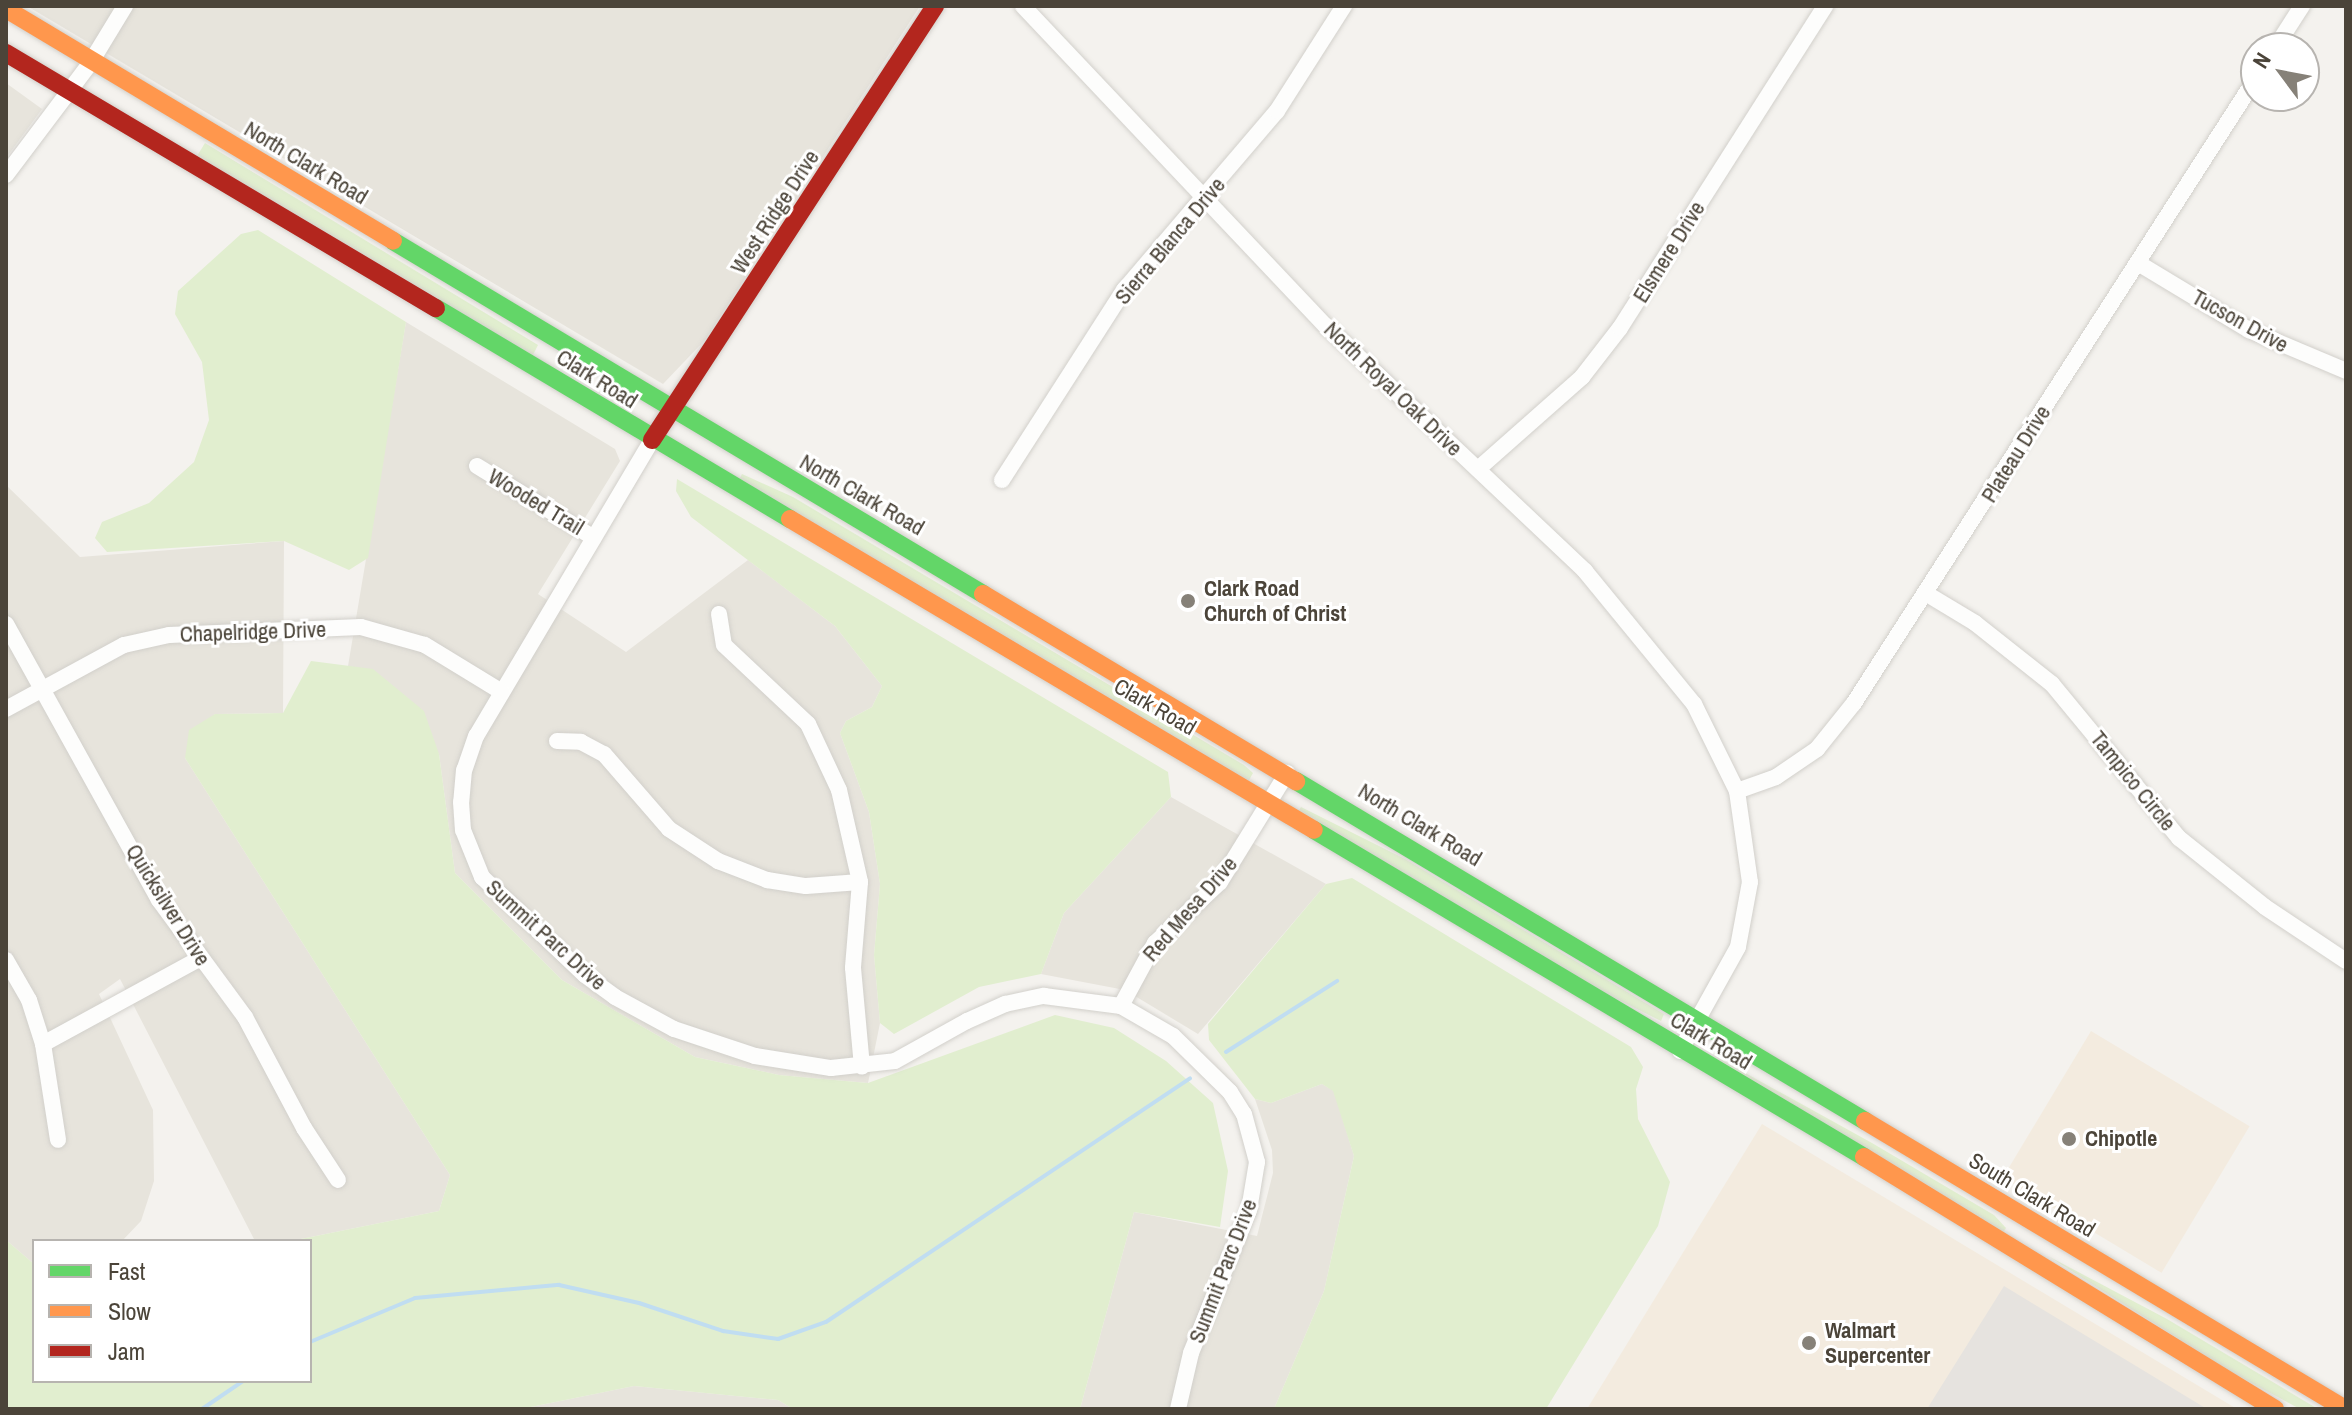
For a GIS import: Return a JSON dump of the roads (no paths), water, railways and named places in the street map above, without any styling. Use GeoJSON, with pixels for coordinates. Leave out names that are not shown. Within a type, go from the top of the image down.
{"type":"FeatureCollection","features":[{"type":"Feature","properties":{"kind":"main road","name":"West Ridge Drive"},"geometry":{"type":"LineString","coordinates":[[652,440],[747,300],[935,6]]}},
{"type":"Feature","properties":{"kind":"main road","name":"North Clark Road"},"geometry":{"type":"LineString","coordinates":[[6,9],[670,411],[1287,773],[1695,1020]]}},
{"type":"Feature","properties":{"kind":"main road","name":"Clark Road"},"geometry":{"type":"LineString","coordinates":[[6,53],[652,440],[1270,803],[1680,1051],[2025,1253],[2275,1409]]}},
{"type":"Feature","properties":{"kind":"main road","name":"South Clark Road"},"geometry":{"type":"LineString","coordinates":[[1695,1020],[2345,1409]]}},
{"type":"Feature","properties":{"kind":"main road"},"geometry":{"type":"LineString","coordinates":[[2025,1253],[2041,1229]]}},
{"type":"Feature","properties":{"kind":"street"},"geometry":{"type":"LineString","coordinates":[[6,175],[91,62],[125,6]]}},
{"type":"Feature","properties":{"kind":"street","name":"North Royal Oak Drive"},"geometry":{"type":"LineString","coordinates":[[1023,6],[1203,200],[1585,571],[1660,658],[1717,742],[1737,791],[1750,882],[1738,947],[1680,1051]]}},
{"type":"Feature","properties":{"kind":"street","name":"Sierra Blanca Drive"},"geometry":{"type":"LineString","coordinates":[[1002,480],[1124,290],[1277,111],[1344,6]]}},
{"type":"Feature","properties":{"kind":"street","name":"Elsmere Drive"},"geometry":{"type":"LineString","coordinates":[[1478,469],[1582,377],[1620,328],[1825,6]]}},
{"type":"Feature","properties":{"kind":"street"},"geometry":{"type":"LineString","coordinates":[[2285,32],[2302,6]]}},
{"type":"Feature","properties":{"kind":"street","name":"Plateau Drive"},"geometry":{"type":"LineString","coordinates":[[1737,791],[1776,777],[1817,749],[1927,594],[2240,103]]}},
{"type":"Feature","properties":{"kind":"street","name":"Tucson Drive"},"geometry":{"type":"LineString","coordinates":[[2138,263],[2249,330],[2346,371]]}},
{"type":"Feature","properties":{"kind":"street","name":"Summit Parc Drive"},"geometry":{"type":"LineString","coordinates":[[652,440],[476,736],[464,770],[461,802],[471,855],[499,898],[585,975],[674,1029],[755,1056],[862,1067],[895,1061],[1005,1004],[1044,996],[1121,1006],[1173,1036],[1230,1092],[1244,1114],[1257,1162],[1249,1210],[1191,1353],[1178,1409]]}},
{"type":"Feature","properties":{"kind":"street","name":"Wooded Trail"},"geometry":{"type":"LineString","coordinates":[[477,466],[594,538]]}},
{"type":"Feature","properties":{"kind":"street","name":"Tampico Circle"},"geometry":{"type":"LineString","coordinates":[[1927,594],[1975,623],[2052,684],[2179,838],[2244,892],[2346,961]]}},
{"type":"Feature","properties":{"kind":"street"},"geometry":{"type":"LineString","coordinates":[[719,614],[724,645],[791,703],[824,752],[852,837],[860,882],[853,968],[862,1067]]}},
{"type":"Feature","properties":{"kind":"street","name":"Quicksilver Drive"},"geometry":{"type":"LineString","coordinates":[[6,624],[159,900],[199,959],[245,1017],[304,1128],[338,1180]]}},
{"type":"Feature","properties":{"kind":"street","name":"Chapelridge Drive"},"geometry":{"type":"LineString","coordinates":[[6,709],[124,645],[169,635],[361,627],[425,645],[502,692]]}},
{"type":"Feature","properties":{"kind":"street"},"geometry":{"type":"LineString","coordinates":[[557,741],[581,742],[604,754],[669,829],[718,861],[767,880],[806,886],[860,882]]}},
{"type":"Feature","properties":{"kind":"street","name":"Red Mesa Drive"},"geometry":{"type":"LineString","coordinates":[[1121,1006],[1155,943],[1220,882],[1287,773]]}},
{"type":"Feature","properties":{"kind":"street"},"geometry":{"type":"LineString","coordinates":[[43,1044],[199,959]]}},
{"type":"Feature","properties":{"kind":"street"},"geometry":{"type":"LineString","coordinates":[[6,960],[29,1000],[43,1044],[58,1140]]}},
{"type":"Feature","properties":{"kind":"waterway"},"geometry":{"type":"LineString","coordinates":[[1226,1052],[1337,981]]}},
{"type":"Feature","properties":{"kind":"waterway"},"geometry":{"type":"LineString","coordinates":[[312,1341],[415,1298],[559,1285],[639,1303],[723,1331],[778,1339],[826,1322],[1190,1078]]}},
{"type":"Feature","properties":{"kind":"waterway"},"geometry":{"type":"LineString","coordinates":[[202,1409],[240,1383]]}},
{"type":"Feature","properties":{"kind":"place","name":"Clark Road Church of Christ"},"geometry":{"type":"Point","coordinates":[1188,601]}},
{"type":"Feature","properties":{"kind":"place","name":"Chipotle"},"geometry":{"type":"Point","coordinates":[2069,1139]}},
{"type":"Feature","properties":{"kind":"place","name":"Walmart Supercenter"},"geometry":{"type":"Point","coordinates":[1809,1343]}}]}
